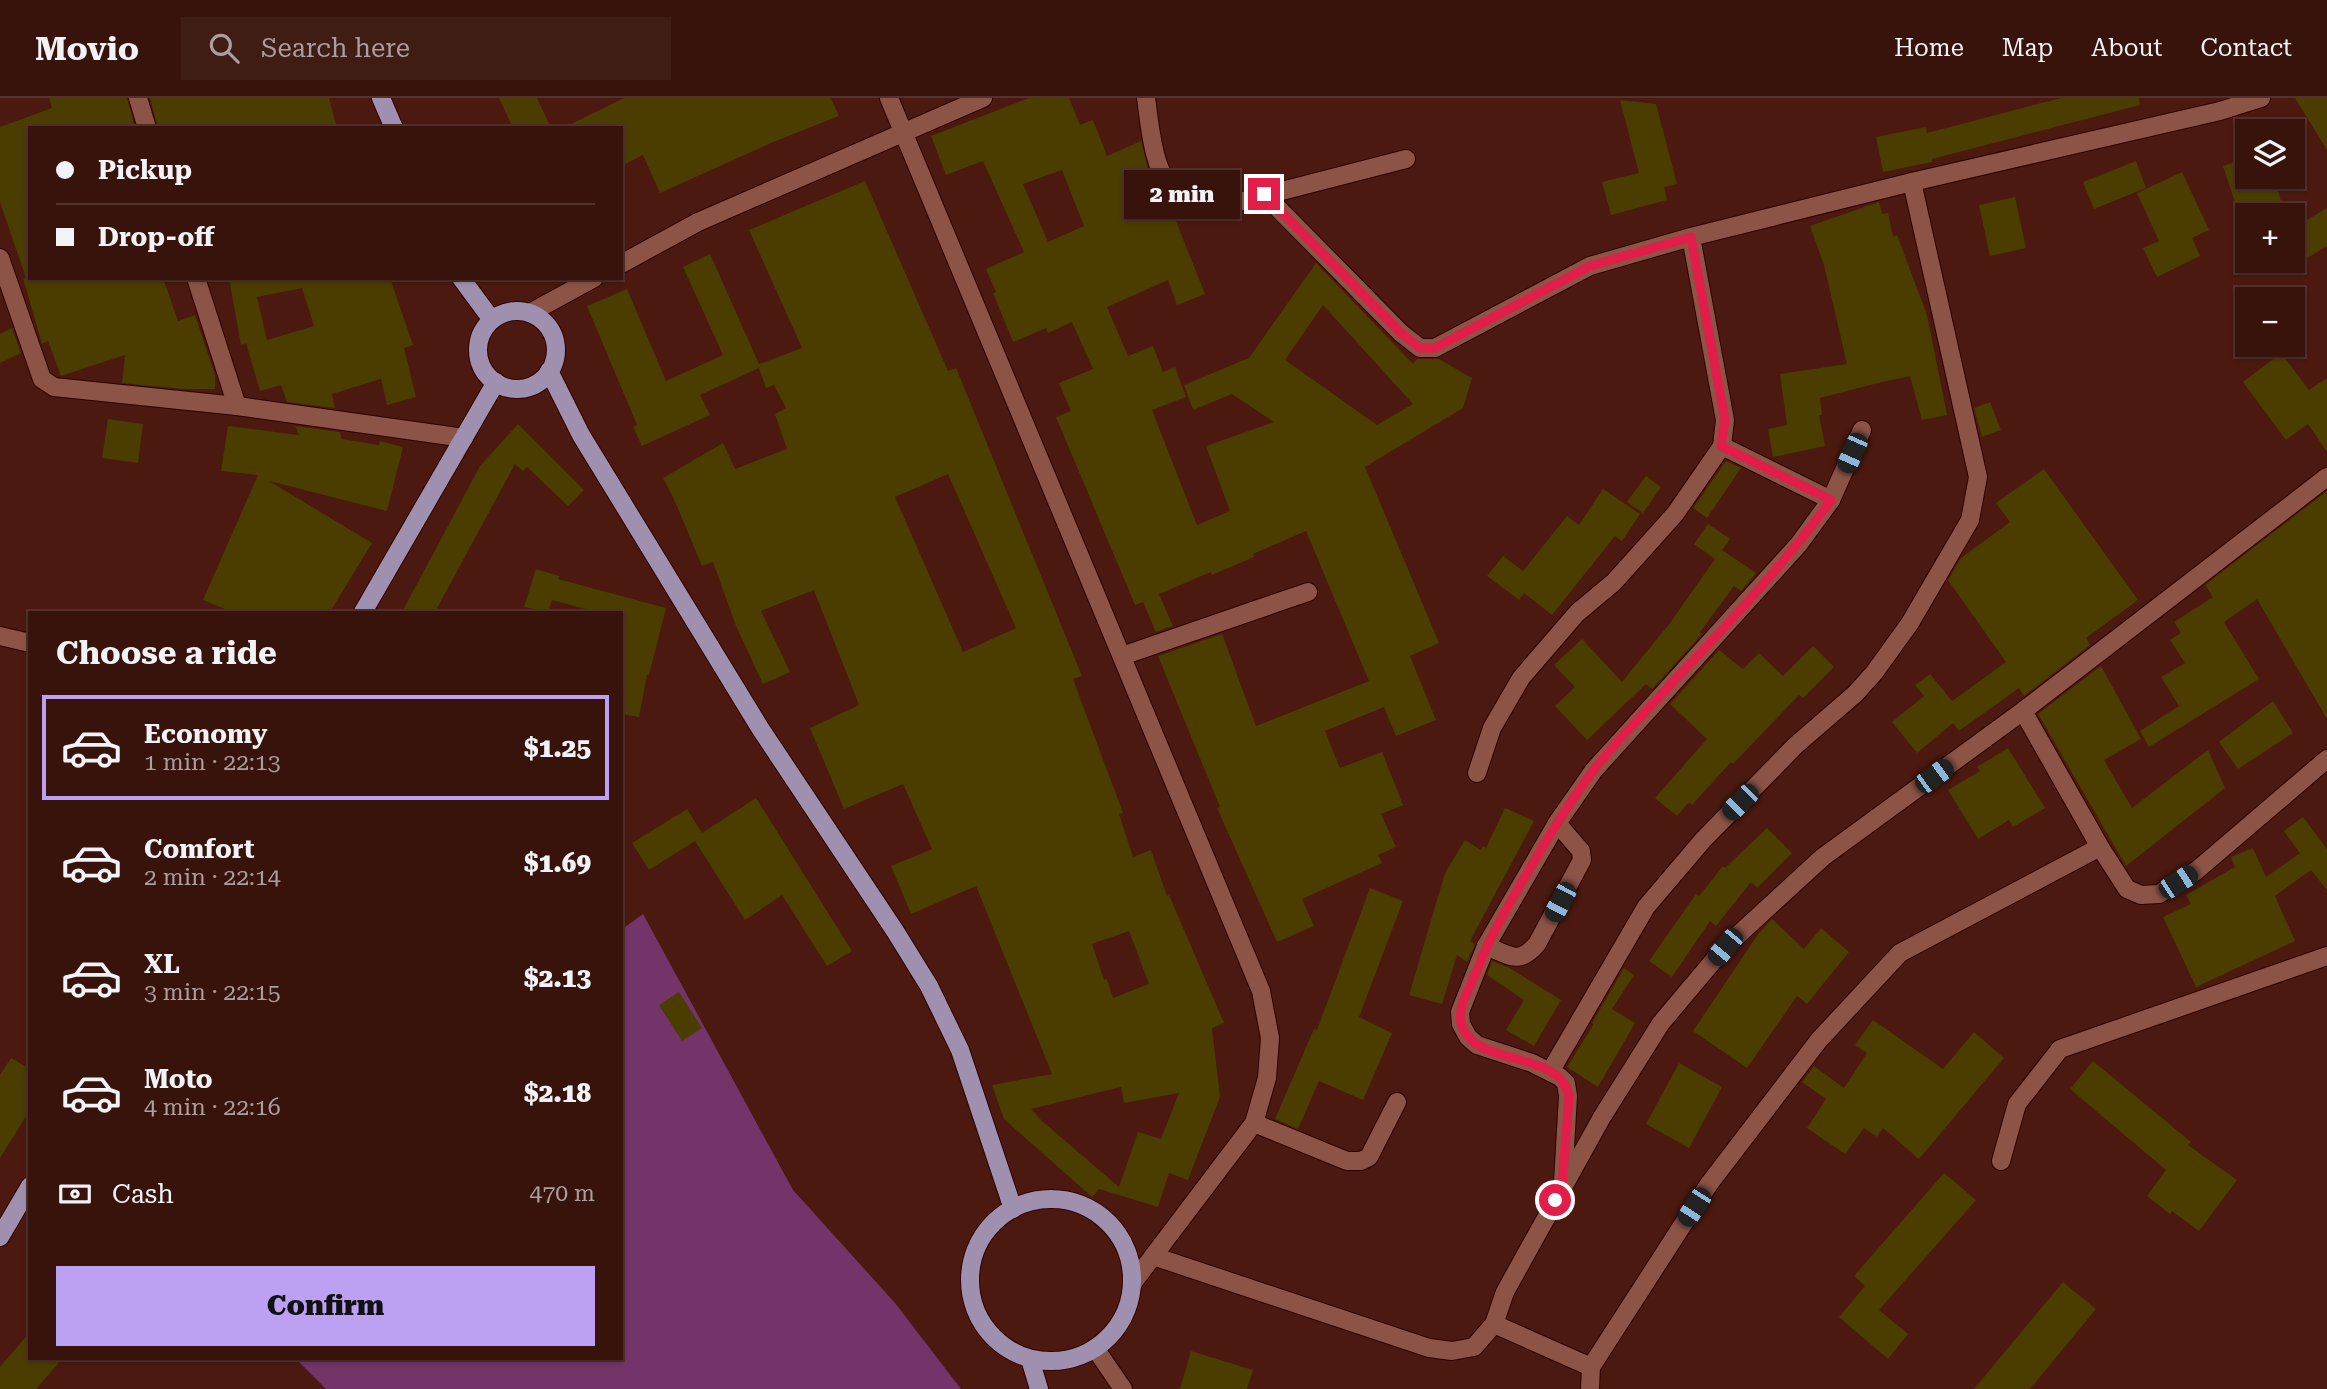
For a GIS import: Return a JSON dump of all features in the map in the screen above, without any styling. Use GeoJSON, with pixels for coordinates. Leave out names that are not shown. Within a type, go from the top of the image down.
{"type":"FeatureCollection","features":[{"type":"Feature","properties":{"kind":"main road"},"geometry":{"type":"LineString","coordinates":[[381,98],[393,126]]}},
{"type":"Feature","properties":{"kind":"main road"},"geometry":{"type":"LineString","coordinates":[[462,280],[492,320]]}},
{"type":"Feature","properties":{"kind":"main road"},"geometry":{"type":"LineString","coordinates":[[510,312],[530,313],[539,317],[552,332],[556,352],[550,371],[535,385],[514,389],[496,382],[482,367],[479,357],[480,337],[492,320],[510,312]]}},
{"type":"Feature","properties":{"kind":"main road"},"geometry":{"type":"LineString","coordinates":[[550,371],[582,435],[760,728],[929,986],[960,1050],[1013,1209]]}},
{"type":"Feature","properties":{"kind":"main road"},"geometry":{"type":"LineString","coordinates":[[364,611],[496,382]]}},
{"type":"Feature","properties":{"kind":"main road"},"geometry":{"type":"LineString","coordinates":[[0,1237],[28,1189]]}},
{"type":"Feature","properties":{"kind":"main road"},"geometry":{"type":"LineString","coordinates":[[1038,1199],[1072,1201],[1087,1207],[1114,1228],[1124,1242],[1132,1284],[1127,1309],[1119,1324],[1095,1348],[1063,1361],[1030,1359],[1007,1349],[987,1332],[978,1318],[969,1285],[970,1268],[982,1236],[993,1223],[1013,1209],[1038,1199]]}},
{"type":"Feature","properties":{"kind":"main road"},"geometry":{"type":"LineString","coordinates":[[1030,1359],[1039,1389]]}},
{"type":"Feature","properties":{"kind":"street"},"geometry":{"type":"LineString","coordinates":[[138,98],[147,126]]}},
{"type":"Feature","properties":{"kind":"street"},"geometry":{"type":"LineString","coordinates":[[889,98],[1261,991],[1270,1038],[1267,1078],[1254,1123],[1132,1284]]}},
{"type":"Feature","properties":{"kind":"street"},"geometry":{"type":"LineString","coordinates":[[623,263],[698,222],[983,98]]}},
{"type":"Feature","properties":{"kind":"street"},"geometry":{"type":"LineString","coordinates":[[1146,98],[1153,142],[1162,174],[1169,183],[1216,208],[1406,159]]}},
{"type":"Feature","properties":{"kind":"street"},"geometry":{"type":"LineString","coordinates":[[1264,194],[1401,333],[1420,348],[1435,348],[1590,266],[1691,237],[1912,182],[2220,111],[2261,98]]}},
{"type":"Feature","properties":{"kind":"street"},"geometry":{"type":"LineString","coordinates":[[1550,1072],[1646,907],[1703,840],[1796,746],[1855,694],[1874,673],[1910,623],[1970,520],[1978,477],[1912,182]]}},
{"type":"Feature","properties":{"kind":"street"},"geometry":{"type":"LineString","coordinates":[[1477,773],[1492,728],[1521,678],[1577,613],[1614,582],[1675,514],[1721,446],[1725,420],[1691,237]]}},
{"type":"Feature","properties":{"kind":"street"},"geometry":{"type":"LineString","coordinates":[[0,258],[46,384],[237,406],[464,438]]}},
{"type":"Feature","properties":{"kind":"street"},"geometry":{"type":"LineString","coordinates":[[197,280],[237,406]]}},
{"type":"Feature","properties":{"kind":"street"},"geometry":{"type":"LineString","coordinates":[[530,313],[590,280]]}},
{"type":"Feature","properties":{"kind":"street"},"geometry":{"type":"LineString","coordinates":[[1562,1186],[1569,1096],[1566,1083],[1532,1063],[1477,1045],[1468,1037],[1461,1024],[1460,1012],[1486,946],[1557,823],[1594,770],[1799,544],[1831,500],[1862,430]]}},
{"type":"Feature","properties":{"kind":"street"},"geometry":{"type":"LineString","coordinates":[[1721,446],[1831,500]]}},
{"type":"Feature","properties":{"kind":"street"},"geometry":{"type":"LineString","coordinates":[[1153,1256],[1429,1348],[1452,1351],[1474,1347],[1494,1324],[1505,1292],[1562,1186],[1661,1023],[1725,947],[1823,857],[2024,711],[2327,477]]}},
{"type":"Feature","properties":{"kind":"street"},"geometry":{"type":"LineString","coordinates":[[1122,656],[1308,592]]}},
{"type":"Feature","properties":{"kind":"street"},"geometry":{"type":"LineString","coordinates":[[0,636],[28,643]]}},
{"type":"Feature","properties":{"kind":"street"},"geometry":{"type":"LineString","coordinates":[[2024,711],[2100,847],[2127,889],[2141,895],[2159,894],[2196,870],[2327,759]]}},
{"type":"Feature","properties":{"kind":"street"},"geometry":{"type":"LineString","coordinates":[[1486,946],[1520,958],[1527,956],[1537,944],[1582,860],[1581,851],[1557,823]]}},
{"type":"Feature","properties":{"kind":"street"},"geometry":{"type":"LineString","coordinates":[[1590,1389],[1591,1367],[1709,1184],[1819,1040],[1900,953],[2100,847]]}},
{"type":"Feature","properties":{"kind":"street"},"geometry":{"type":"LineString","coordinates":[[2001,1161],[2017,1104],[2060,1049],[2327,956]]}},
{"type":"Feature","properties":{"kind":"street"},"geometry":{"type":"LineString","coordinates":[[1254,1123],[1347,1161],[1361,1161],[1369,1157],[1397,1102]]}},
{"type":"Feature","properties":{"kind":"street"},"geometry":{"type":"LineString","coordinates":[[1494,1324],[1591,1367]]}},
{"type":"Feature","properties":{"kind":"street"},"geometry":{"type":"LineString","coordinates":[[1095,1348],[1123,1389]]}},
{"type":"Feature","properties":{"kind":"shaded area"},"geometry":{"type":"Polygon","coordinates":[[[643,914],[793,1190],[895,1303],[961,1389],[326,1389],[297,1360],[623,1360],[623,929],[643,914]]]}},
{"type":"Feature","properties":{"kind":"building"},"geometry":{"type":"Polygon","coordinates":[[[49,98],[127,98],[134,126],[28,126],[28,280],[164,280],[178,321],[195,315],[215,375],[215,389],[122,383],[125,355],[61,376],[48,341],[42,344],[23,278],[26,278],[0,202],[0,127],[52,108],[49,98]]]}},
{"type":"Feature","properties":{"kind":"building"},"geometry":{"type":"Polygon","coordinates":[[[150,98],[329,98],[336,126],[157,126],[150,98]]]}},
{"type":"Feature","properties":{"kind":"building"},"geometry":{"type":"Polygon","coordinates":[[[499,98],[537,98],[550,126],[512,126],[499,98]]]}},
{"type":"Feature","properties":{"kind":"building"},"geometry":{"type":"Polygon","coordinates":[[[624,98],[831,98],[839,116],[660,193],[643,155],[623,165],[623,126],[567,126],[624,98]]]}},
{"type":"Feature","properties":{"kind":"building"},"geometry":{"type":"Polygon","coordinates":[[[1029,98],[1069,98],[1080,125],[1093,120],[1107,156],[1141,141],[1149,173],[1165,194],[1205,294],[1177,305],[1168,280],[1107,307],[1128,356],[1153,346],[1163,372],[1175,367],[1186,397],[1152,410],[1197,525],[1230,511],[1206,446],[1274,422],[1232,394],[1193,410],[1184,385],[1249,358],[1316,263],[1413,364],[1417,359],[1439,359],[1472,378],[1463,408],[1365,467],[1439,643],[1410,656],[1436,720],[1396,736],[1384,707],[1325,731],[1340,768],[1382,752],[1403,805],[1381,814],[1396,847],[1378,855],[1382,863],[1302,899],[1314,926],[1277,942],[1217,808],[1220,807],[1158,656],[1222,634],[1256,726],[1369,681],[1306,531],[1212,575],[1211,572],[1159,594],[1173,626],[1156,632],[1143,602],[1135,605],[1056,417],[1071,411],[1059,383],[1093,369],[1072,322],[1048,333],[1046,328],[1013,342],[986,269],[1024,252],[983,161],[946,175],[931,136],[1029,98]],[[1062,170],[1023,184],[1048,242],[1084,226],[1062,170]],[[1323,305],[1285,360],[1377,425],[1413,404],[1323,305]]]}},
{"type":"Feature","properties":{"kind":"building"},"geometry":{"type":"Polygon","coordinates":[[[2061,98],[2139,98],[2140,105],[1932,159],[1932,162],[1883,172],[1876,137],[1926,127],[1927,133],[2061,98]]]}},
{"type":"Feature","properties":{"kind":"building"},"geometry":{"type":"Polygon","coordinates":[[[2295,98],[2327,98],[2327,150],[2295,98]]]}},
{"type":"Feature","properties":{"kind":"building"},"geometry":{"type":"Polygon","coordinates":[[[1620,100],[1656,104],[1677,184],[1664,187],[1667,200],[1611,215],[1602,182],[1639,173],[1620,100]]]}},
{"type":"Feature","properties":{"kind":"building"},"geometry":{"type":"Polygon","coordinates":[[[2136,161],[2146,188],[2094,209],[2083,182],[2136,161]]]}},
{"type":"Feature","properties":{"kind":"building"},"geometry":{"type":"Polygon","coordinates":[[[2235,162],[2235,189],[2277,189],[2282,203],[2235,203],[2223,166],[2235,162]]]}},
{"type":"Feature","properties":{"kind":"building"},"geometry":{"type":"Polygon","coordinates":[[[2182,172],[2209,230],[2192,238],[2200,256],[2157,277],[2143,248],[2159,241],[2137,193],[2182,172]]]}},
{"type":"Feature","properties":{"kind":"building"},"geometry":{"type":"Polygon","coordinates":[[[865,181],[948,371],[956,368],[1082,676],[1073,679],[1123,813],[1119,814],[1133,857],[1151,850],[1167,896],[1169,895],[1224,1023],[1212,1028],[1220,1097],[1188,1180],[1169,1173],[1158,1207],[1099,1189],[1092,1197],[1004,1119],[992,1085],[1052,1074],[976,886],[911,914],[891,866],[932,849],[903,784],[844,809],[810,728],[859,705],[814,590],[761,611],[790,672],[763,684],[736,626],[713,562],[702,566],[663,478],[723,443],[735,469],[787,449],[775,414],[786,408],[774,385],[766,388],[759,368],[700,395],[710,415],[642,446],[633,427],[637,425],[587,306],[627,289],[666,381],[723,355],[683,267],[710,254],[759,364],[802,348],[749,230],[865,181]],[[948,474],[895,497],[963,652],[1016,628],[948,474]],[[1129,931],[1092,944],[1113,998],[1149,984],[1129,931]],[[1121,1087],[1031,1109],[1119,1187],[1138,1132],[1161,1139],[1179,1093],[1124,1103],[1121,1087]]]}},
{"type":"Feature","properties":{"kind":"building"},"geometry":{"type":"Polygon","coordinates":[[[2015,197],[2026,248],[1990,256],[1979,205],[2015,197]]]}},
{"type":"Feature","properties":{"kind":"building"},"geometry":{"type":"Polygon","coordinates":[[[1879,202],[1882,214],[1888,213],[1893,237],[1897,235],[1927,315],[1947,415],[1922,420],[1910,376],[1878,383],[1820,398],[1822,415],[1819,415],[1825,446],[1773,457],[1768,429],[1787,425],[1780,374],[1847,364],[1824,265],[1810,226],[1879,202]]]}},
{"type":"Feature","properties":{"kind":"building"},"geometry":{"type":"Polygon","coordinates":[[[2327,208],[2327,246],[2305,260],[2305,221],[2327,208]]]}},
{"type":"Feature","properties":{"kind":"building"},"geometry":{"type":"Polygon","coordinates":[[[229,280],[391,280],[413,345],[404,348],[416,397],[387,405],[381,379],[332,394],[335,408],[287,402],[281,385],[260,391],[246,343],[241,345],[229,280]],[[302,288],[257,297],[267,340],[314,326],[302,288]]]}},
{"type":"Feature","properties":{"kind":"building"},"geometry":{"type":"Polygon","coordinates":[[[12,328],[21,353],[0,363],[0,334],[12,328]]]}},
{"type":"Feature","properties":{"kind":"building"},"geometry":{"type":"Polygon","coordinates":[[[2276,357],[2284,357],[2309,390],[2327,378],[2327,452],[2308,424],[2286,440],[2243,382],[2276,357]]]}},
{"type":"Feature","properties":{"kind":"building"},"geometry":{"type":"Polygon","coordinates":[[[1990,402],[2001,430],[1982,437],[1974,408],[1990,402]]]}},
{"type":"Feature","properties":{"kind":"building"},"geometry":{"type":"Polygon","coordinates":[[[108,419],[143,424],[138,463],[102,458],[108,419]]]}},
{"type":"Feature","properties":{"kind":"building"},"geometry":{"type":"Polygon","coordinates":[[[518,424],[584,490],[568,506],[527,467],[523,471],[515,464],[436,611],[403,611],[480,466],[518,424]]]}},
{"type":"Feature","properties":{"kind":"building"},"geometry":{"type":"Polygon","coordinates":[[[228,426],[299,435],[295,426],[340,432],[342,439],[379,445],[380,441],[403,447],[387,511],[269,481],[372,543],[331,611],[230,611],[203,600],[258,475],[221,471],[228,426]]]}},
{"type":"Feature","properties":{"kind":"building"},"geometry":{"type":"Polygon","coordinates":[[[1726,461],[1741,468],[1707,518],[1693,508],[1726,461]]]}},
{"type":"Feature","properties":{"kind":"building"},"geometry":{"type":"Polygon","coordinates":[[[2044,469],[2138,600],[2086,638],[2090,645],[2024,696],[2019,688],[1959,731],[1953,723],[1917,753],[1892,722],[1924,696],[1915,685],[1930,674],[1952,701],[2006,662],[1948,580],[1961,558],[2010,522],[1996,503],[2044,469]]]}},
{"type":"Feature","properties":{"kind":"building"},"geometry":{"type":"Polygon","coordinates":[[[1646,476],[1661,487],[1643,513],[1627,502],[1646,476]]]}},
{"type":"Feature","properties":{"kind":"building"},"geometry":{"type":"Polygon","coordinates":[[[1603,489],[1640,514],[1622,541],[1615,536],[1552,615],[1524,593],[1519,600],[1487,576],[1503,556],[1523,571],[1567,516],[1579,525],[1603,489]]]}},
{"type":"Feature","properties":{"kind":"building"},"geometry":{"type":"Polygon","coordinates":[[[2327,491],[2327,719],[2257,599],[2224,622],[2259,679],[2149,747],[2140,731],[2179,706],[2161,677],[2185,663],[2170,640],[2181,633],[2174,622],[2213,597],[2205,585],[2327,491]]]}},
{"type":"Feature","properties":{"kind":"building"},"geometry":{"type":"Polygon","coordinates":[[[1708,524],[1730,539],[1722,550],[1756,573],[1741,591],[1734,586],[1700,632],[1702,634],[1652,689],[1646,684],[1587,740],[1555,706],[1575,687],[1554,665],[1582,639],[1622,682],[1670,623],[1715,559],[1694,544],[1708,524]]]}},
{"type":"Feature","properties":{"kind":"building"},"geometry":{"type":"Polygon","coordinates":[[[536,569],[559,576],[558,579],[666,608],[647,675],[639,717],[623,714],[623,611],[593,611],[552,600],[548,611],[524,607],[536,569]]]}},
{"type":"Feature","properties":{"kind":"building"},"geometry":{"type":"Polygon","coordinates":[[[1813,646],[1834,667],[1803,698],[1799,695],[1692,805],[1689,802],[1677,816],[1655,798],[1707,739],[1670,704],[1719,650],[1743,669],[1759,653],[1783,676],[1813,646]]]}},
{"type":"Feature","properties":{"kind":"building"},"geometry":{"type":"Polygon","coordinates":[[[2101,666],[2141,739],[2104,760],[2132,808],[2208,750],[2225,788],[2126,866],[2038,714],[2101,666]]]}},
{"type":"Feature","properties":{"kind":"building"},"geometry":{"type":"Polygon","coordinates":[[[2273,701],[2293,733],[2238,769],[2219,742],[2273,701]]]}},
{"type":"Feature","properties":{"kind":"building"},"geometry":{"type":"Polygon","coordinates":[[[2008,748],[2045,808],[2013,827],[2009,820],[1978,839],[1948,790],[1980,771],[1977,767],[2008,748]]]}},
{"type":"Feature","properties":{"kind":"building"},"geometry":{"type":"Polygon","coordinates":[[[756,798],[852,951],[827,966],[782,895],[745,920],[695,841],[649,870],[632,843],[687,809],[702,833],[756,798]]]}},
{"type":"Feature","properties":{"kind":"building"},"geometry":{"type":"Polygon","coordinates":[[[1505,808],[1534,821],[1470,941],[1475,944],[1467,962],[1457,955],[1442,1004],[1409,995],[1445,873],[1465,840],[1481,850],[1483,846],[1486,848],[1505,808]]]}},
{"type":"Feature","properties":{"kind":"building"},"geometry":{"type":"Polygon","coordinates":[[[2303,817],[2327,849],[2327,890],[2311,870],[2275,896],[2295,941],[2196,987],[2163,917],[2191,904],[2186,895],[2235,867],[2231,857],[2253,848],[2266,877],[2300,853],[2284,831],[2303,817]]]}},
{"type":"Feature","properties":{"kind":"building"},"geometry":{"type":"Polygon","coordinates":[[[1767,828],[1792,853],[1757,888],[1751,882],[1716,926],[1710,921],[1672,977],[1649,961],[1696,894],[1699,896],[1723,866],[1725,868],[1767,828]]]}},
{"type":"Feature","properties":{"kind":"building"},"geometry":{"type":"Polygon","coordinates":[[[1370,888],[1403,901],[1359,1017],[1392,1033],[1363,1100],[1319,1081],[1298,1129],[1275,1119],[1314,1029],[1317,1030],[1370,888]]]}},
{"type":"Feature","properties":{"kind":"building"},"geometry":{"type":"Polygon","coordinates":[[[1772,919],[1804,949],[1821,928],[1849,952],[1807,1004],[1797,996],[1747,1068],[1693,1031],[1759,933],[1772,919]]]}},
{"type":"Feature","properties":{"kind":"building"},"geometry":{"type":"Polygon","coordinates":[[[1492,961],[1508,967],[1561,1000],[1534,1046],[1506,1030],[1524,1000],[1487,975],[1492,961]]]}},
{"type":"Feature","properties":{"kind":"building"},"geometry":{"type":"Polygon","coordinates":[[[1624,968],[1634,975],[1612,1009],[1635,1023],[1598,1087],[1567,1067],[1624,968]]]}},
{"type":"Feature","properties":{"kind":"building"},"geometry":{"type":"Polygon","coordinates":[[[679,992],[702,1028],[682,1041],[659,1005],[679,992]]]}},
{"type":"Feature","properties":{"kind":"building"},"geometry":{"type":"Polygon","coordinates":[[[1873,1020],[1943,1069],[1974,1032],[2004,1058],[1919,1159],[1883,1128],[1877,1137],[1864,1128],[1845,1154],[1807,1128],[1826,1099],[1802,1082],[1814,1066],[1844,1088],[1867,1053],[1855,1045],[1873,1020]]]}},
{"type":"Feature","properties":{"kind":"building"},"geometry":{"type":"Polygon","coordinates":[[[11,1058],[28,1068],[28,1113],[0,1158],[0,1075],[11,1058]]]}},
{"type":"Feature","properties":{"kind":"building"},"geometry":{"type":"Polygon","coordinates":[[[2093,1061],[2191,1142],[2188,1145],[2237,1180],[2199,1231],[2147,1196],[2166,1170],[2070,1089],[2093,1061]]]}},
{"type":"Feature","properties":{"kind":"building"},"geometry":{"type":"Polygon","coordinates":[[[1679,1063],[1722,1087],[1689,1148],[1646,1124],[1679,1063]]]}},
{"type":"Feature","properties":{"kind":"building"},"geometry":{"type":"Polygon","coordinates":[[[1944,1173],[1976,1200],[1879,1310],[1908,1334],[1888,1359],[1839,1317],[1865,1286],[1854,1276],[1944,1173]]]}},
{"type":"Feature","properties":{"kind":"building"},"geometry":{"type":"Polygon","coordinates":[[[2063,1282],[2096,1309],[2030,1389],[1974,1389],[2063,1282]]]}},
{"type":"Feature","properties":{"kind":"building"},"geometry":{"type":"Polygon","coordinates":[[[28,1334],[28,1360],[61,1360],[36,1389],[0,1389],[0,1367],[28,1334]]]}},
{"type":"Feature","properties":{"kind":"building"},"geometry":{"type":"Polygon","coordinates":[[[1191,1351],[1253,1370],[1247,1389],[1180,1389],[1191,1351]]]}},
{"type":"Feature","properties":{"kind":"route"},"geometry":{"type":"LineString","coordinates":[[1264,194],[1401,333],[1420,348],[1435,348],[1590,266],[1691,237],[1725,420],[1721,446],[1831,500],[1799,544],[1763,586],[1594,770],[1557,823],[1486,946],[1460,1012],[1461,1024],[1468,1037],[1477,1045],[1532,1063],[1560,1077],[1566,1083],[1569,1096],[1562,1186],[1555,1200]]}}]}
